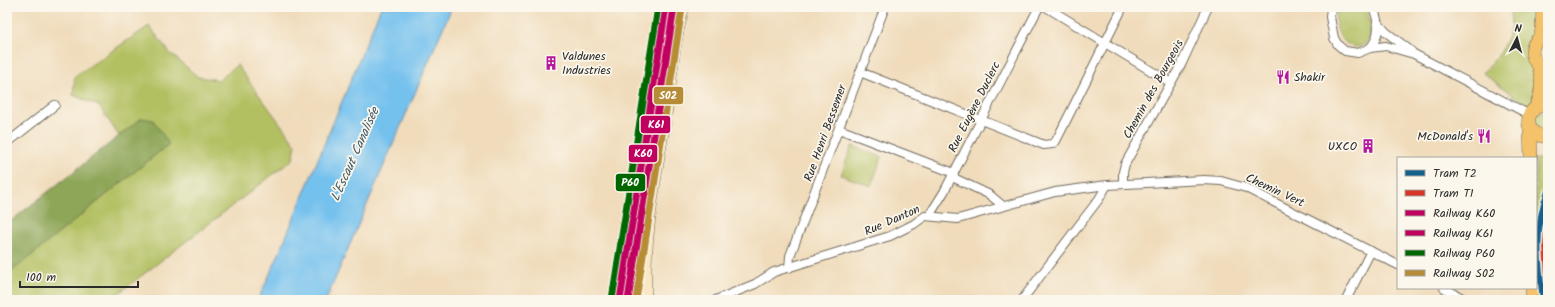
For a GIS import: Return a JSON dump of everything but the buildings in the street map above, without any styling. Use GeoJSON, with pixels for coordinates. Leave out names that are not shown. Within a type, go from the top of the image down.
{"type":"FeatureCollection","features":[{"type":"Feature","properties":{"kind":"main road"},"geometry":{"type":"LineString","coordinates":[[1532,157],[1530,128],[1528,123],[1538,109],[1543,66],[1533,59],[1532,52],[1533,44],[1544,36],[1542,29],[1543,7]]}},
{"type":"Feature","properties":{"kind":"main road"},"geometry":{"type":"LineString","coordinates":[[1530,128],[1539,136],[1548,136]]}},
{"type":"Feature","properties":{"kind":"main road"},"geometry":{"type":"LineString","coordinates":[[1532,289],[1533,300]]}},
{"type":"Feature","properties":{"kind":"street"},"geometry":{"type":"LineString","coordinates":[[646,300],[646,258],[649,222],[672,65],[684,7]]}},
{"type":"Feature","properties":{"kind":"street","name":"Rue Henri Bessemer"},"geometry":{"type":"LineString","coordinates":[[789,268],[790,256],[885,7]]}},
{"type":"Feature","properties":{"kind":"street","name":"Rue Eugène Duclerc"},"geometry":{"type":"LineString","coordinates":[[929,216],[953,175],[1039,7]]}},
{"type":"Feature","properties":{"kind":"street"},"geometry":{"type":"LineString","coordinates":[[1046,7],[1171,83]]}},
{"type":"Feature","properties":{"kind":"street"},"geometry":{"type":"LineString","coordinates":[[860,72],[1044,145],[1049,145],[1056,141],[1123,7]]}},
{"type":"Feature","properties":{"kind":"street","name":"Chemin des Bourgeois"},"geometry":{"type":"LineString","coordinates":[[1123,184],[1125,164],[1171,83],[1208,7]]}},
{"type":"Feature","properties":{"kind":"street"},"geometry":{"type":"LineString","coordinates":[[1331,7],[1330,17],[1332,33],[1338,45],[1345,50],[1354,53],[1381,46],[1414,54],[1538,109]]}},
{"type":"Feature","properties":{"kind":"street"},"geometry":{"type":"LineString","coordinates":[[1370,48],[1378,37],[1378,23],[1373,7]]}},
{"type":"Feature","properties":{"kind":"street"},"geometry":{"type":"LineString","coordinates":[[1378,23],[1386,32],[1414,54]]}},
{"type":"Feature","properties":{"kind":"street"},"geometry":{"type":"LineString","coordinates":[[7,143],[55,105]]}},
{"type":"Feature","properties":{"kind":"street"},"geometry":{"type":"LineString","coordinates":[[839,129],[953,175],[990,195],[1003,206]]}},
{"type":"Feature","properties":{"kind":"street","name":"Chemin Vert"},"geometry":{"type":"LineString","coordinates":[[1107,185],[1198,180],[1221,181],[1250,190],[1397,264]]}},
{"type":"Feature","properties":{"kind":"street"},"geometry":{"type":"LineString","coordinates":[[1022,300],[1099,199],[1107,185]]}},
{"type":"Feature","properties":{"kind":"street","name":"Rue Danton"},"geometry":{"type":"LineString","coordinates":[[716,300],[749,287],[774,272],[882,239],[914,224],[923,217],[929,216],[958,219],[1062,191],[1107,185]]}},
{"type":"Feature","properties":{"kind":"street"},"geometry":{"type":"LineString","coordinates":[[1346,300],[1372,251]]}},
{"type":"Feature","properties":{"kind":"street"},"geometry":{"type":"LineString","coordinates":[[1446,289],[1466,300]]}},
{"type":"Feature","properties":{"kind":"green space"},"geometry":{"type":"Polygon","coordinates":[[[1337,7],[1365,7],[1371,25],[1370,37],[1364,45],[1356,47],[1348,44],[1340,36],[1336,24],[1337,7]]]}},
{"type":"Feature","properties":{"kind":"green space"},"geometry":{"type":"Polygon","coordinates":[[[1510,7],[1537,7],[1534,69],[1537,81],[1531,105],[1526,105],[1483,73],[1501,52],[1511,28],[1510,7]]]}},
{"type":"Feature","properties":{"kind":"green space"},"geometry":{"type":"Polygon","coordinates":[[[149,26],[170,53],[198,77],[219,80],[237,65],[296,145],[293,159],[110,300],[7,300],[7,275],[169,144],[142,118],[119,136],[99,106],[73,95],[75,76],[149,26]]]}},
{"type":"Feature","properties":{"kind":"green space"},"geometry":{"type":"Polygon","coordinates":[[[1548,111],[1548,130],[1541,130],[1535,126],[1535,117],[1539,112],[1548,111]]]}},
{"type":"Feature","properties":{"kind":"green space"},"geometry":{"type":"Polygon","coordinates":[[[142,118],[153,120],[169,144],[7,275],[7,224],[142,118]]]}},
{"type":"Feature","properties":{"kind":"green space"},"geometry":{"type":"Polygon","coordinates":[[[852,146],[882,157],[871,186],[841,175],[852,146]]]}},
{"type":"Feature","properties":{"kind":"green space"},"geometry":{"type":"Polygon","coordinates":[[[1537,159],[1548,159],[1548,295],[1535,297],[1535,289],[1537,289],[1537,159]]]}},
{"type":"Feature","properties":{"kind":"water","name":"L'Escaut Canalisée"},"geometry":{"type":"Polygon","coordinates":[[[381,7],[452,7],[326,300],[258,300],[278,256],[381,7]]]}},
{"type":"Feature","properties":{"kind":"tram line","name":"T2"},"geometry":{"type":"LineString","coordinates":[[1543,300],[1538,245],[1541,218],[1548,191]]}},
{"type":"Feature","properties":{"kind":"tram line","name":"T1"},"geometry":{"type":"LineString","coordinates":[[1548,218],[1546,245],[1548,277]]}},
{"type":"Feature","properties":{"kind":"rail line","name":"P60"},"geometry":{"type":"LineString","coordinates":[[612,299],[658,7]]}},
{"type":"Feature","properties":{"kind":"rail line","name":"K60"},"geometry":{"type":"LineString","coordinates":[[620,300],[666,7]]}},
{"type":"Feature","properties":{"kind":"rail line","name":"K61"},"geometry":{"type":"LineString","coordinates":[[628,300],[674,8]]}},
{"type":"Feature","properties":{"kind":"rail line","name":"S02"},"geometry":{"type":"LineString","coordinates":[[636,300],[682,9]]}},
{"type":"Feature","properties":{"kind":"place","name":"Valdunes Industries"},"geometry":{"type":"Point","coordinates":[551,63]}},
{"type":"Feature","properties":{"kind":"place","name":"Shakir"},"geometry":{"type":"Point","coordinates":[1283,77]}},
{"type":"Feature","properties":{"kind":"place","name":"McDonald's"},"geometry":{"type":"Point","coordinates":[1484,136]}},
{"type":"Feature","properties":{"kind":"place","name":"UXCO"},"geometry":{"type":"Point","coordinates":[1368,146]}}]}
